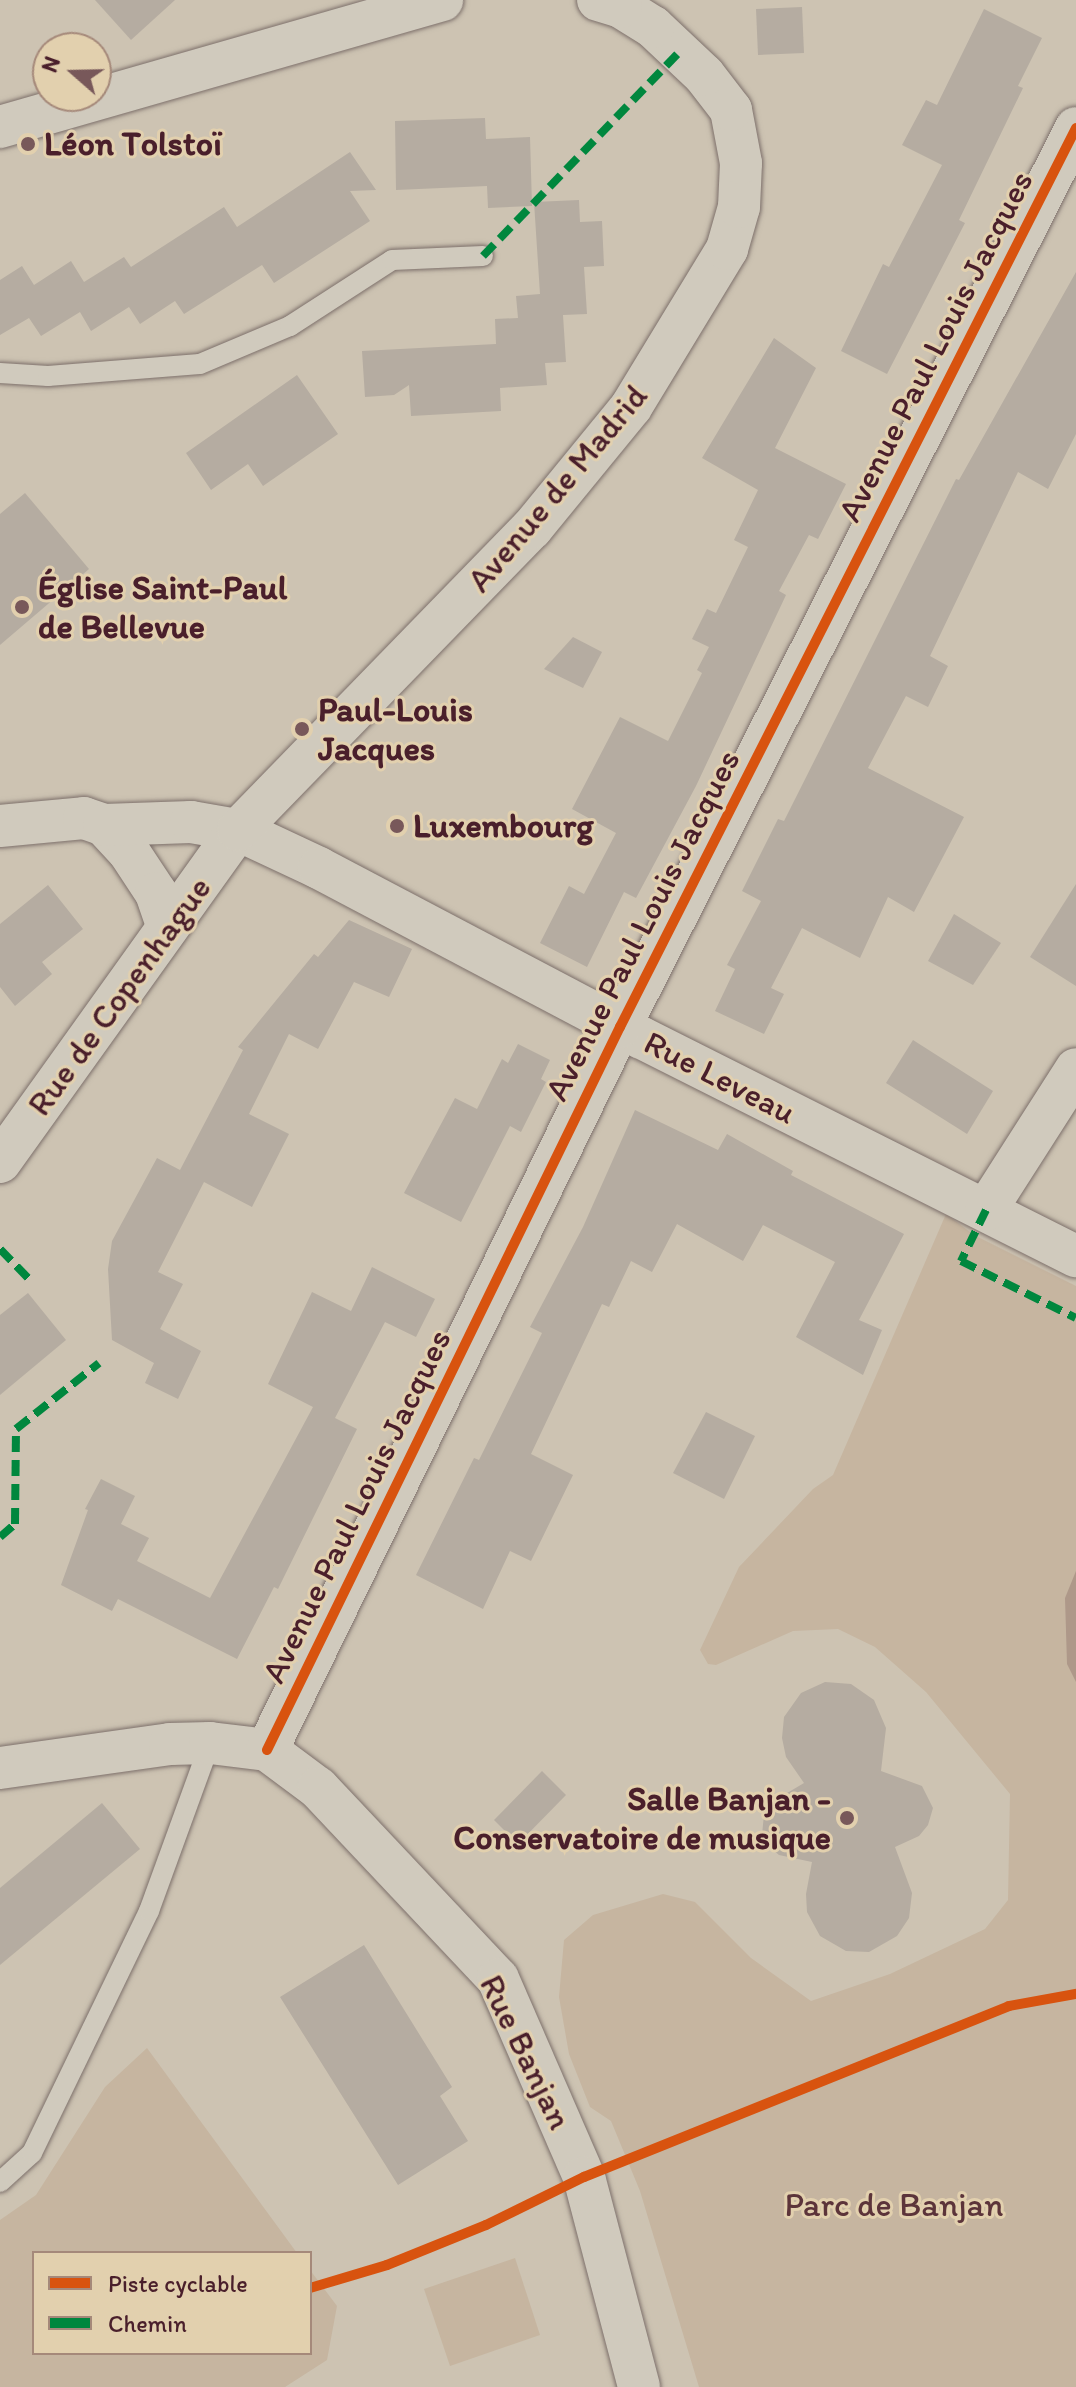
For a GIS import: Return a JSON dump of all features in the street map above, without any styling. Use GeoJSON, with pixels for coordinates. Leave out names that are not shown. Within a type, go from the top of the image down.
{"type":"FeatureCollection","features":[{"type":"Feature","properties":{"kind":"street"},"geometry":{"type":"LineString","coordinates":[[0,127],[442,0]]}},
{"type":"Feature","properties":{"kind":"street","name":"Avenue de Madrid"},"geometry":{"type":"LineString","coordinates":[[238,830],[532,528],[631,407],[727,249],[739,207],[741,163],[731,110],[704,75],[653,27],[621,7],[598,0]]}},
{"type":"Feature","properties":{"kind":"street","name":"Avenue Paul Louis Jacques"},"geometry":{"type":"LineString","coordinates":[[267,1750],[620,1027],[1076,128]]}},
{"type":"Feature","properties":{"kind":"street","name":"Rue Leveau"},"geometry":{"type":"LineString","coordinates":[[0,826],[84,818],[104,825],[191,822],[238,830],[319,868],[620,1027],[1076,1256]]}},
{"type":"Feature","properties":{"kind":"street"},"geometry":{"type":"LineString","coordinates":[[104,825],[129,852],[156,893],[168,927]]}},
{"type":"Feature","properties":{"kind":"street","name":"Rue de Copenhague"},"geometry":{"type":"LineString","coordinates":[[0,1162],[238,830]]}},
{"type":"Feature","properties":{"kind":"street"},"geometry":{"type":"LineString","coordinates":[[986,1210],[1076,1069]]}},
{"type":"Feature","properties":{"kind":"street"},"geometry":{"type":"LineString","coordinates":[[0,1768],[170,1744],[210,1743],[267,1750]]}},
{"type":"Feature","properties":{"kind":"street","name":"Rue Banjan"},"geometry":{"type":"LineString","coordinates":[[267,1750],[318,1788],[498,1979],[584,2177],[639,2387]]}},
{"type":"Feature","properties":{"kind":"lane"},"geometry":{"type":"LineString","coordinates":[[0,373],[48,376],[200,364],[290,326],[392,260],[483,256]]}},
{"type":"Feature","properties":{"kind":"lane"},"geometry":{"type":"LineString","coordinates":[[0,2182],[32,2153],[149,1911],[210,1743]]}},
{"type":"Feature","properties":{"kind":"green space","name":"Parc de Banjan"},"geometry":{"type":"Polygon","coordinates":[[[946,1214],[974,1235],[1076,1286],[1076,2387],[699,2387],[640,2191],[611,2121],[590,2107],[569,2054],[559,1997],[564,1940],[593,1915],[663,1894],[695,1902],[751,1958],[811,2001],[890,1974],[985,1929],[1008,1900],[1010,1794],[926,1692],[875,1647],[838,1629],[793,1631],[716,1665],[708,1664],[700,1650],[739,1567],[813,1489],[833,1475],[946,1214]]]}},
{"type":"Feature","properties":{"kind":"green space"},"geometry":{"type":"Polygon","coordinates":[[[147,2048],[296,2251],[32,2251],[32,2355],[312,2355],[312,2273],[337,2306],[327,2360],[285,2387],[0,2387],[0,2220],[36,2195],[105,2087],[147,2048]]]}},
{"type":"Feature","properties":{"kind":"green space"},"geometry":{"type":"Polygon","coordinates":[[[515,2258],[540,2335],[450,2366],[424,2289],[515,2258]]]}},
{"type":"Feature","properties":{"kind":"shaded area"},"geometry":{"type":"Polygon","coordinates":[[[1076,1571],[1076,1682],[1067,1664],[1065,1598],[1076,1571]]]}},
{"type":"Feature","properties":{"kind":"building"},"geometry":{"type":"Polygon","coordinates":[[[95,0],[175,0],[131,40],[95,0]]]}},
{"type":"Feature","properties":{"kind":"building"},"geometry":{"type":"Polygon","coordinates":[[[802,7],[804,53],[758,55],[756,9],[802,7]]]}},
{"type":"Feature","properties":{"kind":"building"},"geometry":{"type":"Polygon","coordinates":[[[984,9],[1042,38],[1018,86],[1023,88],[959,220],[965,223],[887,374],[841,351],[883,264],[889,267],[942,165],[902,145],[926,100],[937,105],[984,9]]]}},
{"type":"Feature","properties":{"kind":"building"},"geometry":{"type":"Polygon","coordinates":[[[485,118],[486,139],[530,137],[532,206],[488,208],[487,186],[396,190],[395,121],[485,118]]]}},
{"type":"Feature","properties":{"kind":"building"},"geometry":{"type":"Polygon","coordinates":[[[350,152],[376,190],[350,191],[370,221],[274,283],[262,265],[184,314],[175,301],[140,324],[129,307],[91,331],[80,312],[41,336],[29,318],[0,335],[0,280],[22,266],[34,285],[71,261],[84,282],[124,257],[131,267],[224,207],[237,227],[350,152]]]}},
{"type":"Feature","properties":{"kind":"building"},"geometry":{"type":"Polygon","coordinates":[[[579,200],[580,222],[602,221],[604,266],[584,267],[587,314],[563,315],[566,362],[545,363],[547,385],[500,388],[501,411],[411,416],[409,385],[394,395],[365,397],[362,351],[496,344],[495,319],[518,318],[516,296],[540,294],[534,202],[579,200]]]}},
{"type":"Feature","properties":{"kind":"building"},"geometry":{"type":"Polygon","coordinates":[[[1076,272],[1076,434],[1048,489],[1018,472],[930,656],[948,666],[928,707],[906,696],[868,768],[964,817],[914,912],[888,897],[860,958],[802,928],[771,988],[784,994],[764,1034],[715,1011],[735,969],[727,965],[761,901],[742,891],[778,819],[784,821],[956,479],[959,480],[1076,272]]]}},
{"type":"Feature","properties":{"kind":"building"},"geometry":{"type":"Polygon","coordinates":[[[774,338],[816,368],[775,448],[846,484],[818,539],[809,535],[779,591],[786,595],[696,786],[636,898],[624,892],[587,967],[540,943],[569,886],[584,894],[616,833],[572,809],[620,717],[668,741],[702,673],[697,670],[709,647],[692,639],[707,609],[716,613],[748,547],[734,540],[758,490],[702,458],[774,338]]]}},
{"type":"Feature","properties":{"kind":"building"},"geometry":{"type":"Polygon","coordinates":[[[297,375],[338,434],[263,486],[248,464],[211,490],[186,453],[297,375]]]}},
{"type":"Feature","properties":{"kind":"building","name":"Église Saint-Paul de Bellevue"},"geometry":{"type":"Polygon","coordinates":[[[25,493],[89,569],[0,645],[0,514],[25,493]]]}},
{"type":"Feature","properties":{"kind":"building"},"geometry":{"type":"Polygon","coordinates":[[[573,637],[602,652],[583,688],[544,669],[573,637]]]}},
{"type":"Feature","properties":{"kind":"building"},"geometry":{"type":"Polygon","coordinates":[[[1076,884],[1076,986],[1030,957],[1076,884]]]}},
{"type":"Feature","properties":{"kind":"building"},"geometry":{"type":"Polygon","coordinates":[[[48,885],[83,929],[42,962],[52,974],[15,1006],[0,987],[0,924],[48,885]]]}},
{"type":"Feature","properties":{"kind":"building"},"geometry":{"type":"Polygon","coordinates":[[[954,914],[1001,943],[973,985],[928,961],[954,914]]]}},
{"type":"Feature","properties":{"kind":"building"},"geometry":{"type":"Polygon","coordinates":[[[349,920],[412,949],[389,997],[354,982],[318,1049],[289,1034],[249,1114],[289,1134],[252,1207],[204,1182],[158,1272],[183,1284],[160,1329],[201,1351],[178,1399],[145,1383],[154,1363],[112,1340],[108,1269],[112,1241],[157,1158],[180,1170],[243,1050],[238,1047],[314,954],[318,957],[349,920]]]}},
{"type":"Feature","properties":{"kind":"building"},"geometry":{"type":"Polygon","coordinates":[[[913,1040],[993,1091],[967,1134],[886,1083],[913,1040]]]}},
{"type":"Feature","properties":{"kind":"building"},"geometry":{"type":"Polygon","coordinates":[[[518,1044],[550,1060],[541,1079],[546,1082],[521,1132],[510,1126],[461,1222],[404,1193],[455,1098],[477,1109],[502,1059],[508,1063],[518,1044]]]}},
{"type":"Feature","properties":{"kind":"building"},"geometry":{"type":"Polygon","coordinates":[[[635,1110],[718,1150],[727,1134],[793,1171],[791,1175],[904,1234],[859,1320],[882,1330],[863,1375],[796,1337],[835,1262],[763,1225],[743,1261],[677,1224],[652,1272],[631,1261],[609,1307],[602,1304],[531,1454],[573,1475],[531,1561],[510,1551],[483,1609],[416,1575],[474,1458],[479,1460],[542,1333],[530,1327],[583,1227],[635,1110]]]}},
{"type":"Feature","properties":{"kind":"building"},"geometry":{"type":"Polygon","coordinates":[[[372,1267],[435,1299],[416,1337],[385,1322],[335,1418],[357,1429],[278,1589],[274,1587],[237,1659],[118,1599],[112,1611],[61,1585],[88,1510],[85,1509],[101,1479],[135,1496],[121,1524],[149,1538],[137,1561],[210,1598],[313,1407],[268,1384],[312,1292],[351,1311],[372,1267]]]}},
{"type":"Feature","properties":{"kind":"building"},"geometry":{"type":"Polygon","coordinates":[[[28,1293],[66,1340],[0,1395],[0,1315],[28,1293]]]}},
{"type":"Feature","properties":{"kind":"building"},"geometry":{"type":"Polygon","coordinates":[[[706,1412],[755,1436],[724,1499],[673,1473],[706,1412]]]}},
{"type":"Feature","properties":{"kind":"building","name":"Salle Banjan - Conservatoire de musique"},"geometry":{"type":"Polygon","coordinates":[[[825,1682],[851,1684],[874,1700],[886,1728],[881,1771],[922,1786],[933,1808],[928,1825],[919,1836],[895,1847],[912,1893],[909,1918],[897,1936],[869,1952],[846,1951],[820,1936],[807,1912],[806,1894],[812,1862],[779,1855],[767,1845],[762,1835],[764,1814],[772,1802],[804,1783],[786,1757],[782,1738],[784,1717],[801,1693],[825,1682]]]}},
{"type":"Feature","properties":{"kind":"building"},"geometry":{"type":"Polygon","coordinates":[[[542,1771],[566,1795],[518,1844],[494,1820],[542,1771]]]}},
{"type":"Feature","properties":{"kind":"building"},"geometry":{"type":"Polygon","coordinates":[[[102,1803],[140,1849],[0,1965],[0,1888],[102,1803]]]}},
{"type":"Feature","properties":{"kind":"building"},"geometry":{"type":"Polygon","coordinates":[[[364,1945],[452,2087],[440,2096],[468,2141],[398,2185],[280,1997],[364,1945]]]}},
{"type":"Feature","properties":{"kind":"marked path"},"geometry":{"type":"LineString","coordinates":[[483,256],[680,51]]}},
{"type":"Feature","properties":{"kind":"marked path"},"geometry":{"type":"LineString","coordinates":[[986,1210],[961,1261],[1076,1318]]}},
{"type":"Feature","properties":{"kind":"marked path"},"geometry":{"type":"LineString","coordinates":[[0,1249],[29,1279]]}},
{"type":"Feature","properties":{"kind":"marked path"},"geometry":{"type":"LineString","coordinates":[[0,1537],[15,1524],[16,1429],[99,1363]]}},
{"type":"Feature","properties":{"kind":"cycle path"},"geometry":{"type":"LineString","coordinates":[[267,1750],[620,1027],[1076,128]]}},
{"type":"Feature","properties":{"kind":"cycle path"},"geometry":{"type":"LineString","coordinates":[[312,2287],[387,2265],[486,2225],[584,2177],[1009,2006],[1076,1994]]}},
{"type":"Feature","properties":{"kind":"place","name":"Léon Tolstoï"},"geometry":{"type":"Point","coordinates":[28,144]}},
{"type":"Feature","properties":{"kind":"place","name":"Église Saint-Paul de Bellevue"},"geometry":{"type":"Point","coordinates":[22,607]}},
{"type":"Feature","properties":{"kind":"place","name":"Paul-Louis Jacques"},"geometry":{"type":"Point","coordinates":[302,729]}},
{"type":"Feature","properties":{"kind":"place","name":"Luxembourg"},"geometry":{"type":"Point","coordinates":[397,826]}},
{"type":"Feature","properties":{"kind":"place","name":"Salle Banjan - Conservatoire de musique"},"geometry":{"type":"Point","coordinates":[847,1818]}}]}
